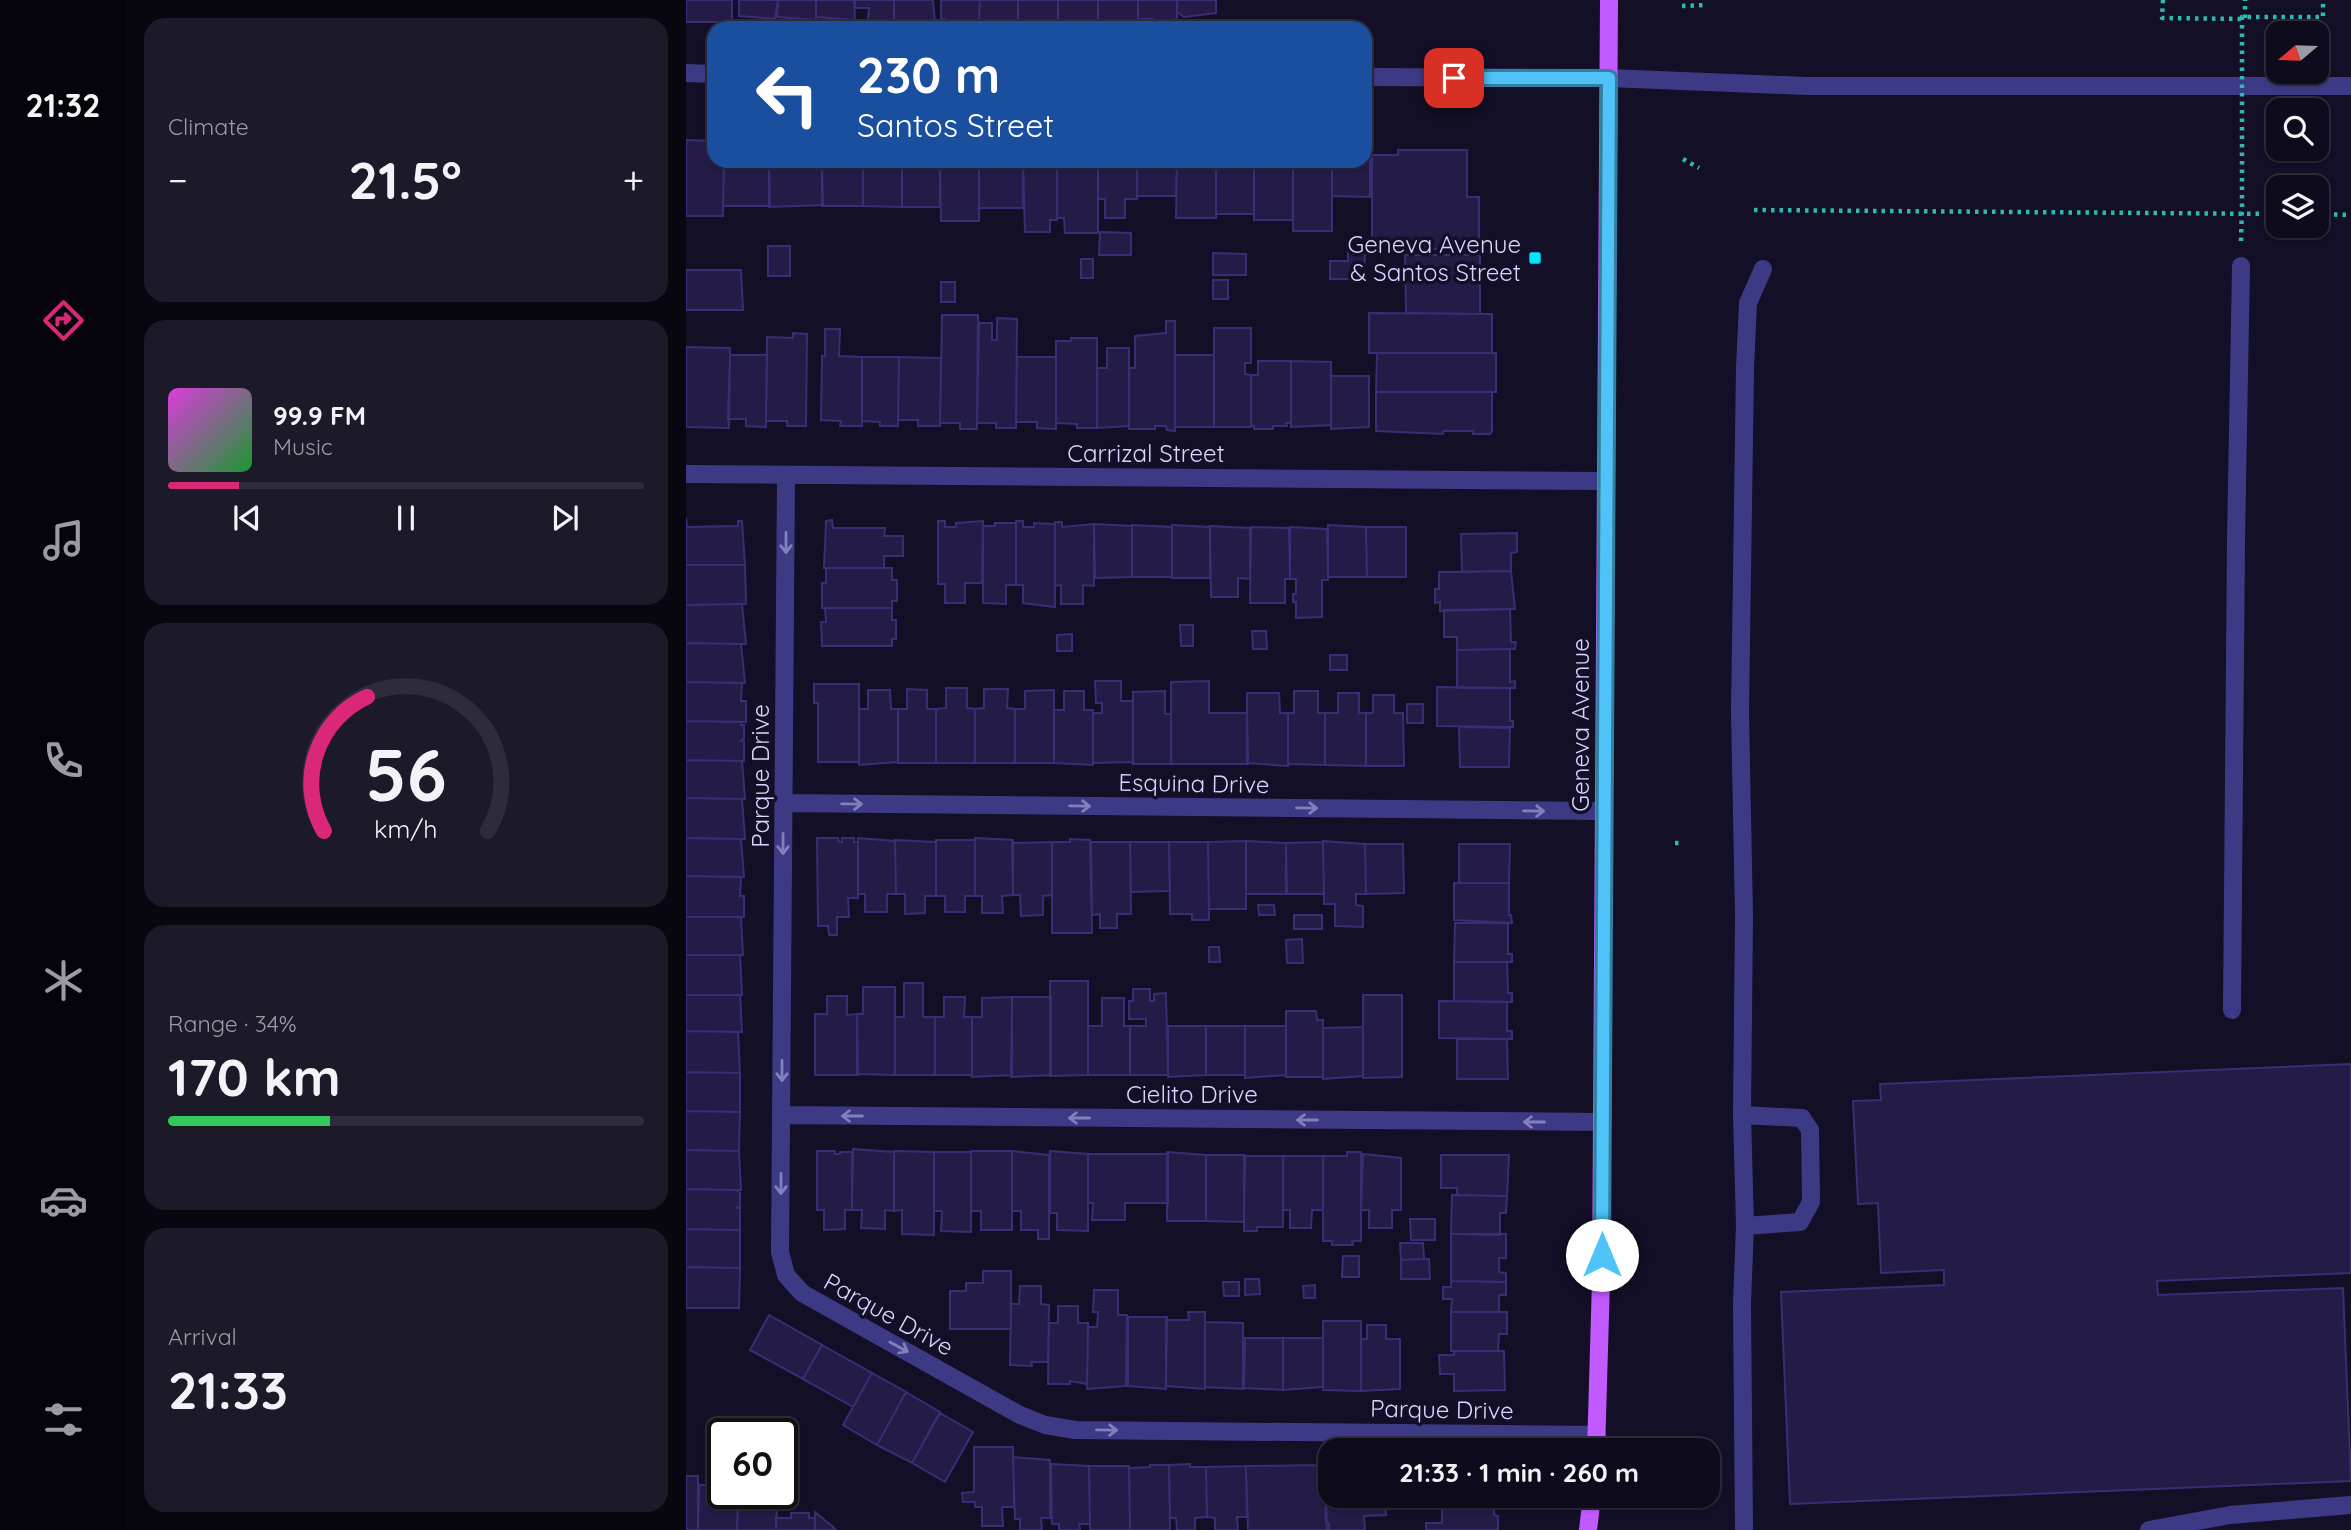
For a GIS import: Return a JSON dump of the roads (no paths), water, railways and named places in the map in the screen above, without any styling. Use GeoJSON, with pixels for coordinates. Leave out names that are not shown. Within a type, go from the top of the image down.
{"type":"FeatureCollection","features":[{"type":"Feature","properties":{"kind":"main road","name":"Geneva Avenue"},"geometry":{"type":"LineString","coordinates":[[1596,1438],[1602,1122],[1609,0]]}},
{"type":"Feature","properties":{"kind":"main road"},"geometry":{"type":"LineString","coordinates":[[1588,1530],[1591,1508]]}},
{"type":"Feature","properties":{"kind":"street"},"geometry":{"type":"LineString","coordinates":[[686,73],[707,74]]}},
{"type":"Feature","properties":{"kind":"street"},"geometry":{"type":"LineString","coordinates":[[1372,77],[1609,78],[1807,86],[2351,86]]}},
{"type":"Feature","properties":{"kind":"street"},"geometry":{"type":"LineString","coordinates":[[2232,1010],[2235,554],[2241,266]]}},
{"type":"Feature","properties":{"kind":"street"},"geometry":{"type":"LineString","coordinates":[[1744,1530],[1744,916],[1740,712],[1745,368],[1748,303],[1763,269]]}},
{"type":"Feature","properties":{"kind":"street","name":"Carrizal Street"},"geometry":{"type":"LineString","coordinates":[[686,474],[1606,481]]}},
{"type":"Feature","properties":{"kind":"street","name":"Parque Drive"},"geometry":{"type":"LineString","coordinates":[[786,475],[780,1252],[786,1275],[802,1293],[1018,1414],[1045,1425],[1074,1430],[1395,1438]]}},
{"type":"Feature","properties":{"kind":"street","name":"Esquina Drive"},"geometry":{"type":"LineString","coordinates":[[784,803],[1604,811]]}},
{"type":"Feature","properties":{"kind":"street","name":"Cielito Drive"},"geometry":{"type":"LineString","coordinates":[[781,1115],[1602,1122]]}},
{"type":"Feature","properties":{"kind":"street"},"geometry":{"type":"LineString","coordinates":[[1742,1115],[1802,1118],[1810,1130],[1811,1202],[1800,1222],[1745,1226]]}},
{"type":"Feature","properties":{"kind":"street"},"geometry":{"type":"LineString","coordinates":[[2149,1530],[2230,1514],[2351,1505]]}},
{"type":"Feature","properties":{"kind":"place","name":"Geneva Avenue & Santos Street"},"geometry":{"type":"Point","coordinates":[1535,258]}}]}
